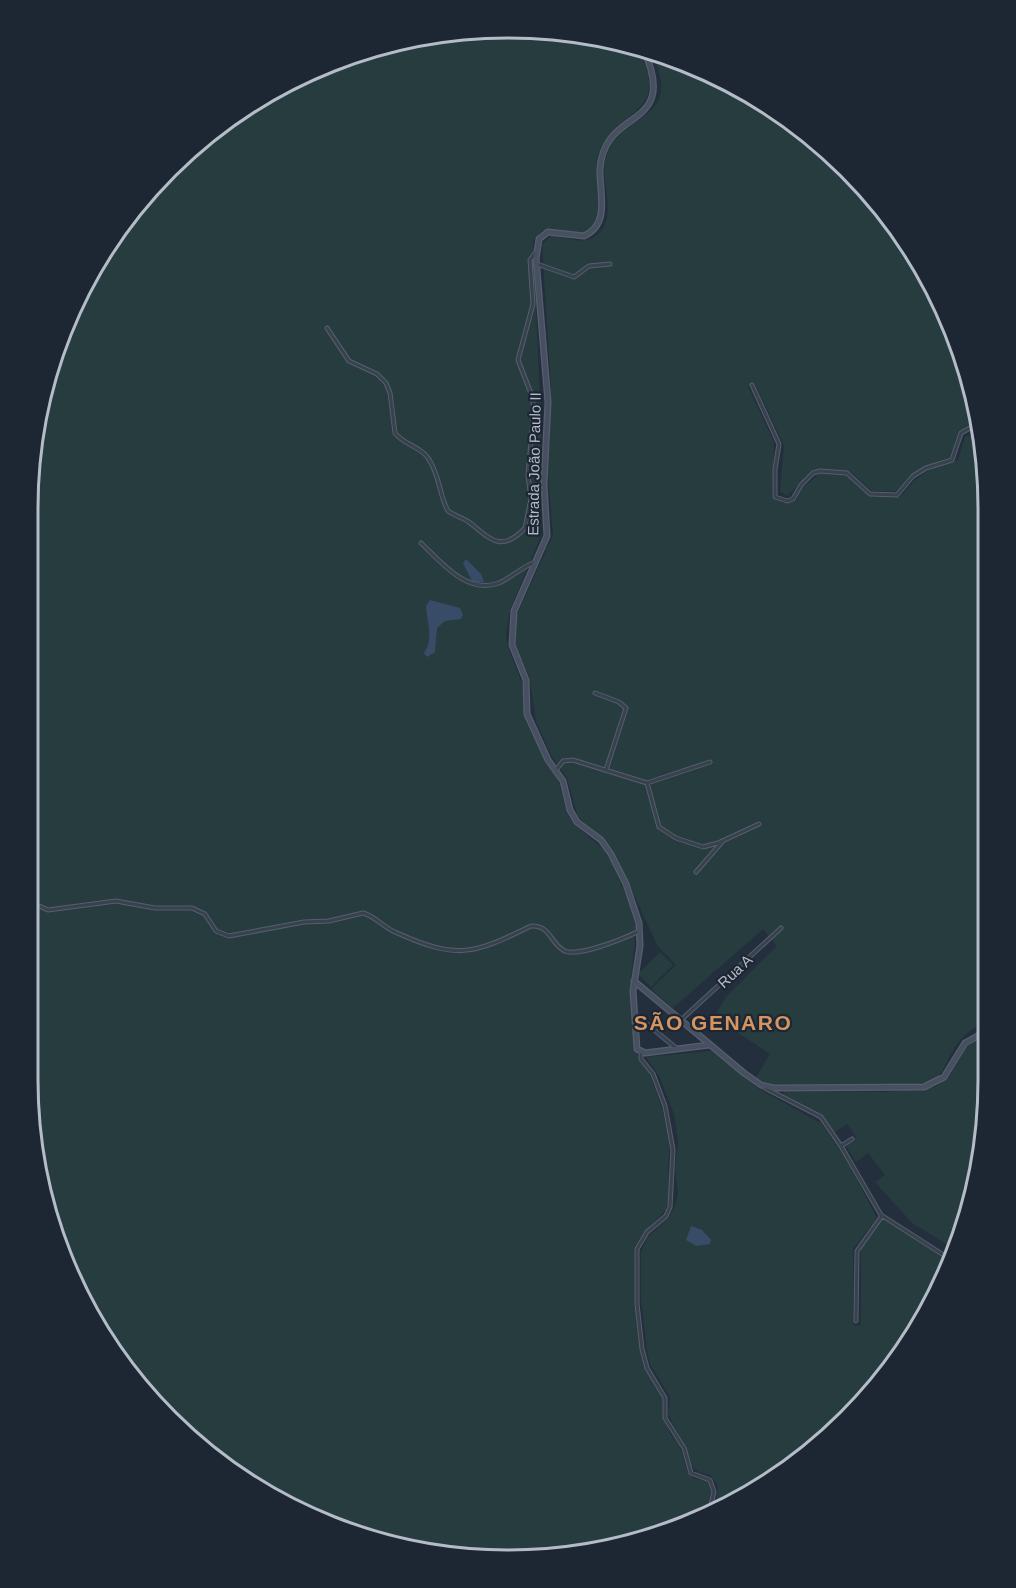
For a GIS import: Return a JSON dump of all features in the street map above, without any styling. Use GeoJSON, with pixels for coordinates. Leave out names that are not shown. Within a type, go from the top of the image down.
{"type":"FeatureCollection","features":[{"type":"Feature","properties":{"kind":"street"},"geometry":{"type":"LineString","coordinates":[[327,328],[349,361],[377,374],[386,383],[395,433],[417,447],[429,459],[448,511],[470,523],[488,539],[497,542],[523,531],[530,511],[528,475],[534,405],[518,360],[533,304],[531,260],[536,252],[539,238],[544,233],[556,232],[579,237],[589,234],[596,228],[602,210],[600,170],[604,153],[621,128],[643,112],[654,95],[653,73],[647,59]]}},
{"type":"Feature","properties":{"kind":"street","name":"Estrada João Paulo II"},"geometry":{"type":"LineString","coordinates":[[536,252],[548,402],[544,484],[547,536],[514,611],[511,623],[512,645],[526,680],[527,714],[548,760],[563,781],[572,816],[601,840],[611,854],[626,884],[640,931],[634,981],[636,1045],[641,1053],[641,1059],[653,1074],[662,1097],[673,1143],[670,1207],[666,1216],[647,1232],[637,1249],[637,1304],[644,1359],[665,1398],[665,1418],[684,1448],[691,1473],[710,1480],[714,1492],[711,1504]]}},
{"type":"Feature","properties":{"kind":"street"},"geometry":{"type":"LineString","coordinates":[[537,264],[570,276],[589,266],[610,264]]}},
{"type":"Feature","properties":{"kind":"street"},"geometry":{"type":"LineString","coordinates":[[752,385],[779,444],[775,469],[776,497],[787,501],[793,499],[798,488],[813,473],[820,471],[847,473],[870,494],[897,495],[913,476],[926,468],[952,460],[961,433],[971,428]]}},
{"type":"Feature","properties":{"kind":"street"},"geometry":{"type":"LineString","coordinates":[[421,543],[454,573],[478,586],[500,582],[537,561]]}},
{"type":"Feature","properties":{"kind":"street"},"geometry":{"type":"LineString","coordinates":[[595,693],[619,702],[626,708],[606,770]]}},
{"type":"Feature","properties":{"kind":"street"},"geometry":{"type":"LineString","coordinates":[[556,770],[563,761],[568,759],[647,783],[710,762]]}},
{"type":"Feature","properties":{"kind":"street"},"geometry":{"type":"LineString","coordinates":[[647,783],[656,822],[664,832],[699,847],[723,841],[759,824]]}},
{"type":"Feature","properties":{"kind":"street"},"geometry":{"type":"LineString","coordinates":[[696,872],[716,853],[723,841]]}},
{"type":"Feature","properties":{"kind":"street"},"geometry":{"type":"LineString","coordinates":[[38,906],[48,910],[116,902],[137,903],[155,908],[192,908],[205,914],[216,931],[229,936],[304,922],[329,921],[363,913],[397,933],[434,948],[451,951],[483,949],[531,926],[546,930],[561,949],[569,952],[592,949],[640,931]]}},
{"type":"Feature","properties":{"kind":"street","name":"Rua A"},"geometry":{"type":"LineString","coordinates":[[681,1020],[782,928]]}},
{"type":"Feature","properties":{"kind":"street"},"geometry":{"type":"LineString","coordinates":[[634,981],[709,1045],[761,1085],[821,1117],[842,1146],[882,1216],[945,1256]]}},
{"type":"Feature","properties":{"kind":"street"},"geometry":{"type":"LineString","coordinates":[[634,1014],[677,1049]]}},
{"type":"Feature","properties":{"kind":"street"},"geometry":{"type":"LineString","coordinates":[[761,1085],[781,1089],[924,1087],[944,1077],[965,1043],[978,1036]]}},
{"type":"Feature","properties":{"kind":"street"},"geometry":{"type":"LineString","coordinates":[[641,1053],[709,1045]]}},
{"type":"Feature","properties":{"kind":"street"},"geometry":{"type":"LineString","coordinates":[[842,1146],[852,1139]]}},
{"type":"Feature","properties":{"kind":"street"},"geometry":{"type":"LineString","coordinates":[[856,1321],[857,1251],[882,1216]]}},
{"type":"Feature","properties":{"kind":"green space"},"geometry":{"type":"Polygon","coordinates":[[[477,39],[539,39],[569,42],[641,57],[649,78],[647,98],[612,133],[600,150],[597,160],[599,210],[592,228],[581,233],[542,231],[533,241],[541,420],[541,536],[510,610],[506,634],[508,648],[522,683],[526,718],[537,739],[545,763],[557,777],[569,817],[602,848],[612,863],[636,925],[631,979],[633,1048],[649,1072],[663,1111],[670,1143],[668,1171],[671,1190],[666,1210],[644,1232],[634,1249],[640,1344],[644,1366],[663,1398],[663,1418],[680,1447],[688,1473],[694,1479],[707,1481],[711,1492],[708,1506],[659,1526],[600,1541],[569,1546],[508,1550],[477,1549],[416,1541],[357,1526],[300,1502],[247,1471],[198,1434],[175,1413],[135,1366],[101,1315],[73,1260],[62,1231],[47,1172],[39,1111],[38,1080],[38,508],[42,447],[47,416],[62,357],[86,300],[117,247],[154,198],[198,154],[247,117],[300,86],[357,62],[416,47],[477,39]]]}},
{"type":"Feature","properties":{"kind":"green space"},"geometry":{"type":"Polygon","coordinates":[[[654,61],[716,86],[769,117],[818,154],[841,175],[881,222],[915,273],[943,328],[962,386],[971,426],[959,431],[951,457],[916,472],[899,491],[872,491],[851,472],[819,469],[812,472],[787,496],[780,492],[784,446],[755,384],[748,386],[774,442],[772,497],[783,503],[796,501],[800,490],[820,473],[846,475],[870,496],[900,497],[914,481],[927,471],[958,460],[965,437],[972,435],[978,508],[978,1026],[962,1038],[939,1075],[922,1083],[908,1086],[776,1087],[755,1079],[770,1054],[714,1017],[726,997],[777,946],[763,929],[673,1008],[651,989],[676,965],[657,945],[613,849],[578,817],[567,778],[551,755],[536,721],[529,675],[516,651],[515,619],[553,535],[548,476],[551,388],[542,244],[551,236],[587,240],[599,233],[604,226],[608,209],[605,162],[612,145],[622,132],[656,104],[661,92],[659,74],[654,61]]]}},
{"type":"Feature","properties":{"kind":"green space"},"geometry":{"type":"Polygon","coordinates":[[[660,952],[673,965],[651,987],[638,974],[660,952]]]}},
{"type":"Feature","properties":{"kind":"green space"},"geometry":{"type":"Polygon","coordinates":[[[978,1040],[977,1111],[969,1172],[949,1245],[912,1223],[875,1182],[885,1175],[868,1153],[856,1162],[845,1145],[856,1137],[847,1124],[835,1132],[820,1114],[783,1096],[784,1091],[887,1092],[934,1087],[948,1078],[967,1046],[978,1040]]]}},
{"type":"Feature","properties":{"kind":"green space"},"geometry":{"type":"Polygon","coordinates":[[[712,1051],[759,1089],[821,1123],[845,1157],[877,1218],[853,1249],[854,1326],[861,1325],[863,1243],[883,1219],[944,1257],[930,1288],[899,1341],[862,1390],[841,1413],[818,1434],[769,1471],[716,1502],[718,1485],[710,1475],[699,1472],[691,1465],[686,1449],[668,1414],[670,1397],[650,1364],[647,1352],[641,1298],[641,1252],[647,1238],[670,1216],[675,1205],[678,1193],[675,1170],[678,1142],[674,1114],[659,1076],[646,1057],[712,1051]]]}},
{"type":"Feature","properties":{"kind":"water"},"geometry":{"type":"Polygon","coordinates":[[[466,559],[481,574],[484,582],[473,583],[463,563],[466,559]]]}},
{"type":"Feature","properties":{"kind":"water"},"geometry":{"type":"Polygon","coordinates":[[[430,600],[460,608],[463,615],[461,619],[445,621],[437,628],[435,652],[427,657],[424,653],[429,642],[426,606],[430,600]]]}},
{"type":"Feature","properties":{"kind":"water"},"geometry":{"type":"Polygon","coordinates":[[[691,1226],[702,1230],[711,1240],[710,1244],[696,1246],[686,1240],[691,1226]]]}},
{"type":"Feature","properties":{"kind":"district","name":"SÃO GENARO"},"geometry":{"type":"Point","coordinates":[713,1022]}}]}
